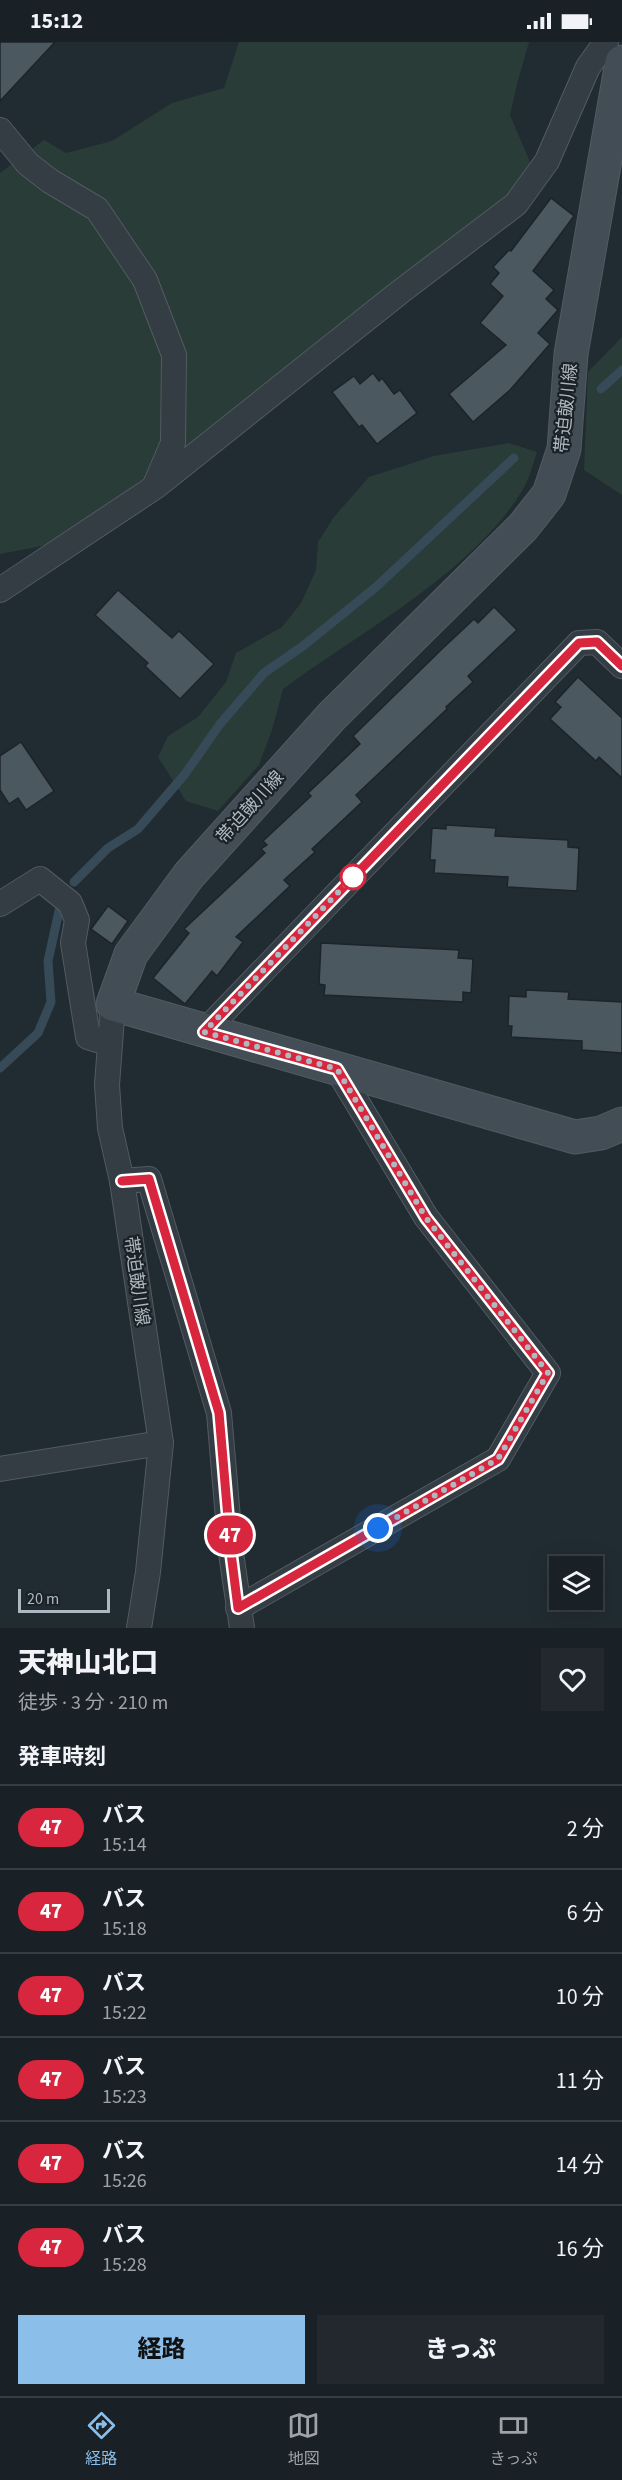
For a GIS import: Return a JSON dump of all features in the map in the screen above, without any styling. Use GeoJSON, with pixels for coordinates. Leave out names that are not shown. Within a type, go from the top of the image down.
{"type":"FeatureCollection","features":[{"type":"Feature","properties":{"kind":"street"},"geometry":{"type":"LineString","coordinates":[[0,590],[154,487],[400,292],[516,204],[547,161],[588,68],[606,42]]}},
{"type":"Feature","properties":{"kind":"street","name":"帯迫皷川線"},"geometry":{"type":"LineString","coordinates":[[139,1628],[148,1572],[161,1443],[122,1181],[110,1128],[107,1085],[113,1004],[131,954],[189,875],[332,716],[523,528],[549,494],[564,449],[571,354],[622,62]]}},
{"type":"Feature","properties":{"kind":"street"},"geometry":{"type":"LineString","coordinates":[[0,130],[28,164],[50,181],[97,209],[145,280],[174,354],[173,443],[154,487]]}},
{"type":"Feature","properties":{"kind":"street"},"geometry":{"type":"LineString","coordinates":[[204,1032],[579,643],[597,642],[622,666]]}},
{"type":"Feature","properties":{"kind":"street"},"geometry":{"type":"LineString","coordinates":[[0,904],[40,879],[70,903],[77,920],[73,943],[88,1037],[110,1044]]}},
{"type":"Feature","properties":{"kind":"street"},"geometry":{"type":"LineString","coordinates":[[113,1004],[575,1137],[601,1133],[622,1124]]}},
{"type":"Feature","properties":{"kind":"street"},"geometry":{"type":"LineString","coordinates":[[122,1181],[149,1179],[219,1413],[231,1553],[240,1618],[498,1459],[548,1373],[426,1218],[337,1069]]}},
{"type":"Feature","properties":{"kind":"street"},"geometry":{"type":"LineString","coordinates":[[0,1469],[161,1443]]}},
{"type":"Feature","properties":{"kind":"green space"},"geometry":{"type":"Polygon","coordinates":[[[239,42],[529,42],[510,115],[530,162],[508,194],[439,251],[339,324],[147,477],[47,545],[0,554],[0,173],[44,140],[66,153],[112,141],[172,103],[224,88],[239,42]]]}},
{"type":"Feature","properties":{"kind":"green space"},"geometry":{"type":"Polygon","coordinates":[[[622,337],[622,495],[584,470],[588,372],[622,337]]]}},
{"type":"Feature","properties":{"kind":"green space"},"geometry":{"type":"Polygon","coordinates":[[[509,443],[537,452],[522,491],[501,520],[475,548],[413,599],[283,689],[272,730],[259,765],[218,811],[186,801],[158,757],[168,736],[198,717],[226,682],[236,653],[282,627],[301,603],[316,570],[318,542],[334,517],[369,477],[434,456],[509,443]]]}},
{"type":"Feature","properties":{"kind":"building"},"geometry":{"type":"Polygon","coordinates":[[[0,42],[55,42],[0,101],[0,42]]]}},
{"type":"Feature","properties":{"kind":"building"},"geometry":{"type":"Polygon","coordinates":[[[551,198],[574,216],[533,271],[554,290],[546,299],[558,310],[538,333],[550,344],[510,390],[473,422],[449,394],[506,345],[480,323],[503,296],[490,284],[499,273],[493,267],[509,250],[511,251],[551,198]]]}},
{"type":"Feature","properties":{"kind":"building"},"geometry":{"type":"Polygon","coordinates":[[[373,373],[379,381],[382,378],[394,394],[400,390],[417,413],[377,444],[362,425],[359,427],[332,392],[354,376],[360,384],[373,373]]]}},
{"type":"Feature","properties":{"kind":"building"},"geometry":{"type":"Polygon","coordinates":[[[118,590],[172,638],[179,631],[214,664],[180,699],[145,666],[148,663],[95,615],[118,590]]]}},
{"type":"Feature","properties":{"kind":"building"},"geometry":{"type":"Polygon","coordinates":[[[494,607],[517,630],[468,676],[473,682],[446,707],[447,709],[356,795],[362,802],[312,849],[315,852],[284,880],[290,886],[236,937],[243,942],[217,976],[212,971],[185,1004],[153,978],[189,933],[184,929],[265,853],[261,849],[267,845],[263,841],[311,796],[308,793],[360,744],[353,736],[474,619],[478,623],[494,607]]]}},
{"type":"Feature","properties":{"kind":"building"},"geometry":{"type":"Polygon","coordinates":[[[578,677],[622,718],[622,778],[599,757],[596,761],[550,719],[561,707],[555,702],[578,677]]]}},
{"type":"Feature","properties":{"kind":"building"},"geometry":{"type":"Polygon","coordinates":[[[21,742],[54,791],[26,810],[18,798],[9,804],[0,790],[0,756],[21,742]]]}},
{"type":"Feature","properties":{"kind":"building"},"geometry":{"type":"Polygon","coordinates":[[[446,825],[496,828],[495,836],[568,840],[568,847],[579,848],[577,891],[507,887],[508,877],[434,873],[435,860],[430,860],[432,828],[446,829],[446,825]]]}},
{"type":"Feature","properties":{"kind":"building"},"geometry":{"type":"Polygon","coordinates":[[[108,906],[128,921],[112,944],[91,929],[108,906]]]}},
{"type":"Feature","properties":{"kind":"building"},"geometry":{"type":"Polygon","coordinates":[[[321,943],[459,950],[458,958],[473,959],[471,993],[463,992],[463,1002],[324,995],[325,985],[319,984],[321,943]]]}},
{"type":"Feature","properties":{"kind":"building"},"geometry":{"type":"Polygon","coordinates":[[[526,990],[569,992],[568,999],[622,1002],[622,1053],[582,1050],[582,1041],[511,1037],[512,1026],[508,1026],[509,996],[526,997],[526,990]]]}},
{"type":"Feature","properties":{"kind":"waterway"},"geometry":{"type":"LineString","coordinates":[[601,389],[622,370]]}},
{"type":"Feature","properties":{"kind":"waterway"},"geometry":{"type":"LineString","coordinates":[[74,882],[108,848],[138,829],[185,774],[220,724],[264,673],[303,646],[376,587],[514,458]]}},
{"type":"Feature","properties":{"kind":"waterway"},"geometry":{"type":"LineString","coordinates":[[0,1068],[38,1033],[51,1002],[48,961],[59,911]]}},
{"type":"Feature","properties":{"kind":"bus line","name":"47"},"geometry":{"type":"LineString","coordinates":[[122,1181],[149,1179],[219,1413],[238,1608],[498,1459],[548,1373],[426,1218],[337,1069],[204,1032],[579,643],[597,642],[622,666]]}},
{"type":"Feature","properties":{"kind":"route"},"geometry":{"type":"LineString","coordinates":[[353,877],[204,1032],[337,1069],[426,1218],[548,1373],[498,1459],[378,1528]]}}]}
